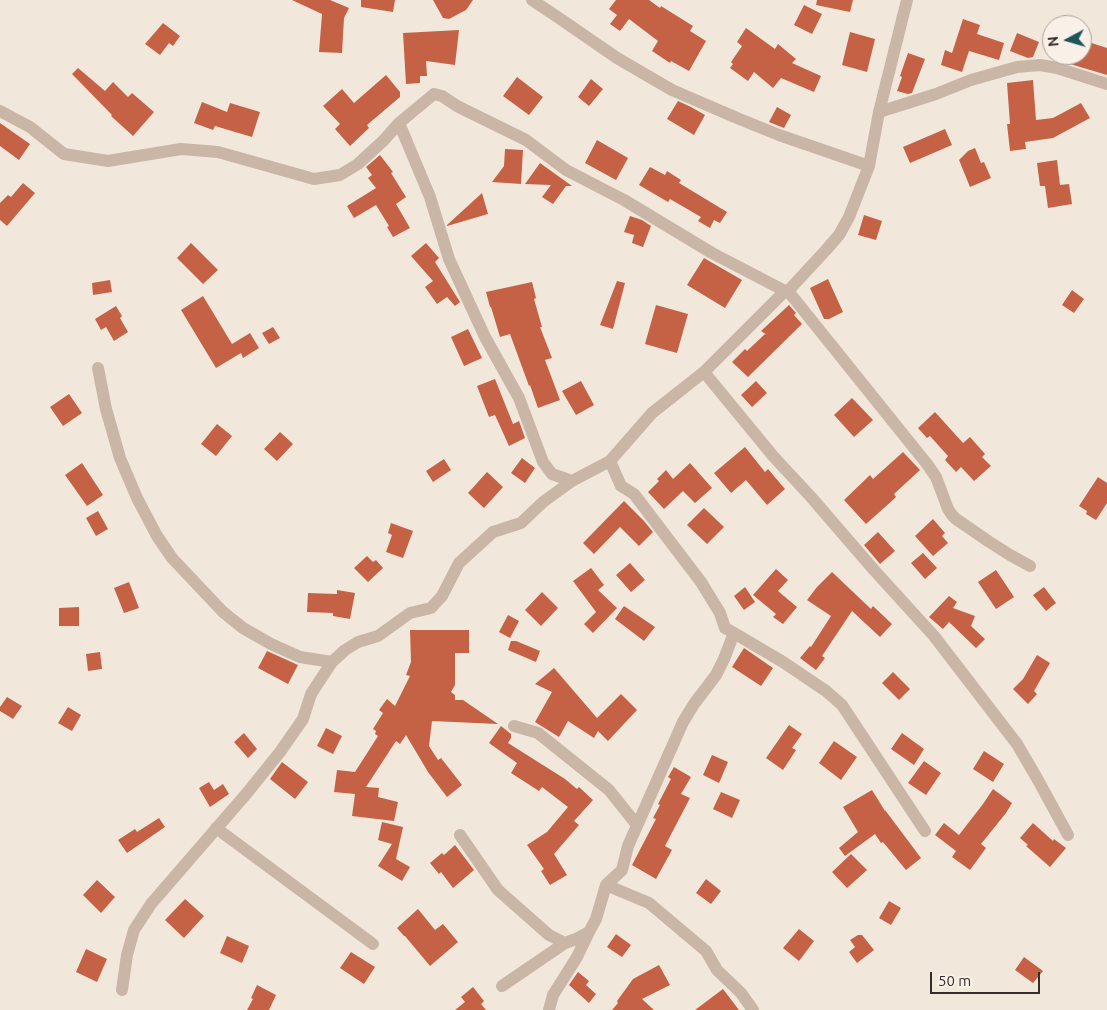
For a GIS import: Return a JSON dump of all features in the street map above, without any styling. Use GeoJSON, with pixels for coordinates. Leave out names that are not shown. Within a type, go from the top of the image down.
{"type":"FeatureCollection","features":[{"type":"Feature","properties":{"kind":"street"},"geometry":{"type":"LineString","coordinates":[[532,0],[617,58],[672,90],[779,135],[869,166]]}},
{"type":"Feature","properties":{"kind":"street"},"geometry":{"type":"LineString","coordinates":[[122,990],[127,955],[134,930],[151,904],[280,752],[302,719],[311,694],[332,662],[345,650],[358,642],[378,636],[410,613],[432,608],[442,596],[459,563],[493,532],[521,523],[543,502],[572,481],[610,461],[652,413],[704,372],[787,291],[839,235],[849,218],[869,166],[879,112],[907,0]]}},
{"type":"Feature","properties":{"kind":"street"},"geometry":{"type":"LineString","coordinates":[[879,112],[936,94],[971,80],[1017,67],[1040,65],[1057,68],[1107,84]]}},
{"type":"Feature","properties":{"kind":"street"},"geometry":{"type":"LineString","coordinates":[[0,111],[30,127],[64,154],[108,160],[180,149],[218,152],[314,179],[340,175],[358,164],[420,104],[434,94],[442,96],[457,106],[526,140],[566,170],[624,200],[712,253],[787,291],[927,464],[936,477],[952,515],[995,546],[1030,566]]}},
{"type":"Feature","properties":{"kind":"street"},"geometry":{"type":"LineString","coordinates":[[399,123],[430,197],[449,259],[485,337],[519,398],[543,462],[552,474],[572,481]]}},
{"type":"Feature","properties":{"kind":"street"},"geometry":{"type":"LineString","coordinates":[[98,368],[106,409],[120,458],[137,498],[172,558],[223,612],[243,628],[271,644],[300,657],[332,662]]}},
{"type":"Feature","properties":{"kind":"street"},"geometry":{"type":"LineString","coordinates":[[704,372],[773,456],[934,636],[1017,744],[1068,835]]}},
{"type":"Feature","properties":{"kind":"street"},"geometry":{"type":"LineString","coordinates":[[610,461],[621,486],[634,494],[701,582],[720,613],[725,628],[826,690],[842,705],[925,831]]}},
{"type":"Feature","properties":{"kind":"street"},"geometry":{"type":"LineString","coordinates":[[549,1010],[553,995],[577,957],[596,919],[606,885],[622,870],[628,846],[683,722],[716,675],[734,633]]}},
{"type":"Feature","properties":{"kind":"street"},"geometry":{"type":"LineString","coordinates":[[514,726],[538,733],[552,744],[609,790],[637,825]]}},
{"type":"Feature","properties":{"kind":"street"},"geometry":{"type":"LineString","coordinates":[[216,828],[373,944]]}},
{"type":"Feature","properties":{"kind":"street"},"geometry":{"type":"LineString","coordinates":[[460,835],[498,890],[549,935],[565,943]]}},
{"type":"Feature","properties":{"kind":"street"},"geometry":{"type":"LineString","coordinates":[[606,885],[649,903],[706,951],[717,970],[741,993],[753,1010]]}},
{"type":"Feature","properties":{"kind":"street"},"geometry":{"type":"LineString","coordinates":[[502,986],[565,943],[589,932]]}},
{"type":"Feature","properties":{"kind":"building"},"geometry":{"type":"Polygon","coordinates":[[[292,0],[330,0],[349,8],[344,18],[342,53],[319,52],[322,14],[292,0]]]}},
{"type":"Feature","properties":{"kind":"building"},"geometry":{"type":"Polygon","coordinates":[[[361,0],[395,0],[393,12],[361,7],[361,0]]]}},
{"type":"Feature","properties":{"kind":"building"},"geometry":{"type":"Polygon","coordinates":[[[433,0],[473,0],[466,10],[449,19],[443,18],[433,0]]]}},
{"type":"Feature","properties":{"kind":"building"},"geometry":{"type":"Polygon","coordinates":[[[616,0],[649,0],[693,26],[690,31],[706,41],[689,71],[671,61],[670,63],[652,51],[658,41],[629,19],[620,31],[610,24],[617,15],[609,9],[616,0]]]}},
{"type":"Feature","properties":{"kind":"building"},"geometry":{"type":"Polygon","coordinates":[[[817,0],[853,0],[850,12],[816,5],[817,0]]]}},
{"type":"Feature","properties":{"kind":"building"},"geometry":{"type":"Polygon","coordinates":[[[804,5],[822,14],[812,34],[794,25],[804,5]]]}},
{"type":"Feature","properties":{"kind":"building"},"geometry":{"type":"Polygon","coordinates":[[[963,19],[980,25],[977,34],[1004,43],[999,60],[969,51],[962,72],[941,65],[945,50],[952,53],[963,19]]]}},
{"type":"Feature","properties":{"kind":"building"},"geometry":{"type":"Polygon","coordinates":[[[163,23],[180,36],[173,46],[169,43],[160,55],[145,44],[163,23]]]}},
{"type":"Feature","properties":{"kind":"building"},"geometry":{"type":"Polygon","coordinates":[[[746,28],[775,49],[778,44],[796,59],[792,63],[821,76],[814,92],[781,78],[773,88],[754,72],[748,81],[730,68],[733,64],[731,62],[742,46],[737,42],[746,28]]]}},
{"type":"Feature","properties":{"kind":"building"},"geometry":{"type":"Polygon","coordinates":[[[459,30],[455,65],[426,61],[427,76],[420,76],[420,83],[406,84],[403,33],[459,30]]]}},
{"type":"Feature","properties":{"kind":"building"},"geometry":{"type":"Polygon","coordinates":[[[850,32],[875,39],[867,72],[842,65],[850,32]]]}},
{"type":"Feature","properties":{"kind":"building"},"geometry":{"type":"Polygon","coordinates":[[[1017,33],[1039,42],[1033,57],[1028,58],[1010,51],[1017,33]]]}},
{"type":"Feature","properties":{"kind":"building"},"geometry":{"type":"Polygon","coordinates":[[[1092,43],[1107,48],[1107,75],[1073,65],[1092,65],[1092,43]]]}},
{"type":"Feature","properties":{"kind":"building"},"geometry":{"type":"Polygon","coordinates":[[[908,53],[925,59],[912,93],[908,94],[897,91],[908,53]]]}},
{"type":"Feature","properties":{"kind":"building"},"geometry":{"type":"Polygon","coordinates":[[[78,68],[105,91],[113,82],[128,97],[132,93],[154,112],[133,136],[111,116],[72,74],[78,68]]]}},
{"type":"Feature","properties":{"kind":"building"},"geometry":{"type":"Polygon","coordinates":[[[386,75],[400,92],[400,97],[367,125],[369,128],[350,146],[335,129],[340,124],[323,106],[342,89],[354,103],[386,75]]]}},
{"type":"Feature","properties":{"kind":"building"},"geometry":{"type":"Polygon","coordinates":[[[517,77],[543,97],[529,115],[503,96],[517,77]]]}},
{"type":"Feature","properties":{"kind":"building"},"geometry":{"type":"Polygon","coordinates":[[[591,79],[603,89],[589,106],[578,97],[591,79]]]}},
{"type":"Feature","properties":{"kind":"building"},"geometry":{"type":"Polygon","coordinates":[[[1033,80],[1036,120],[1053,118],[1081,103],[1090,118],[1053,138],[1025,142],[1026,149],[1010,151],[1007,124],[1010,124],[1007,83],[1033,80]]]}},
{"type":"Feature","properties":{"kind":"building"},"geometry":{"type":"Polygon","coordinates":[[[678,101],[705,115],[694,135],[667,119],[678,101]]]}},
{"type":"Feature","properties":{"kind":"building"},"geometry":{"type":"Polygon","coordinates":[[[202,102],[227,112],[230,103],[260,112],[252,137],[215,126],[213,130],[194,123],[202,102]]]}},
{"type":"Feature","properties":{"kind":"building"},"geometry":{"type":"Polygon","coordinates":[[[777,107],[791,115],[784,128],[769,122],[777,107]]]}},
{"type":"Feature","properties":{"kind":"building"},"geometry":{"type":"Polygon","coordinates":[[[0,123],[30,144],[19,160],[0,146],[0,123]]]}},
{"type":"Feature","properties":{"kind":"building"},"geometry":{"type":"Polygon","coordinates":[[[945,129],[952,145],[910,163],[903,147],[945,129]]]}},
{"type":"Feature","properties":{"kind":"building"},"geometry":{"type":"Polygon","coordinates":[[[597,140],[628,158],[616,180],[585,163],[597,140]]]}},
{"type":"Feature","properties":{"kind":"building"},"geometry":{"type":"Polygon","coordinates":[[[975,148],[981,163],[984,162],[991,178],[970,187],[959,160],[968,151],[975,148]]]}},
{"type":"Feature","properties":{"kind":"building"},"geometry":{"type":"Polygon","coordinates":[[[505,149],[523,150],[521,184],[492,182],[504,166],[505,149]]]}},
{"type":"Feature","properties":{"kind":"building"},"geometry":{"type":"Polygon","coordinates":[[[380,155],[393,172],[391,173],[406,197],[396,204],[410,228],[393,237],[387,227],[389,226],[376,205],[354,218],[347,206],[376,188],[368,178],[372,175],[366,167],[380,155]]]}},
{"type":"Feature","properties":{"kind":"building"},"geometry":{"type":"Polygon","coordinates":[[[1057,160],[1060,185],[1069,184],[1072,204],[1048,208],[1045,186],[1040,186],[1037,163],[1057,160]]]}},
{"type":"Feature","properties":{"kind":"building"},"geometry":{"type":"Polygon","coordinates":[[[540,163],[572,186],[566,186],[553,204],[542,197],[551,185],[525,184],[540,163]]]}},
{"type":"Feature","properties":{"kind":"building"},"geometry":{"type":"Polygon","coordinates":[[[650,167],[665,175],[667,171],[681,180],[679,183],[727,212],[720,223],[714,220],[710,228],[698,221],[701,217],[670,199],[668,202],[639,185],[650,167]]]}},
{"type":"Feature","properties":{"kind":"building"},"geometry":{"type":"Polygon","coordinates":[[[23,183],[35,193],[7,226],[0,220],[0,203],[8,195],[11,197],[23,183]]]}},
{"type":"Feature","properties":{"kind":"building"},"geometry":{"type":"Polygon","coordinates":[[[482,193],[488,214],[447,226],[447,225],[482,193]]]}},
{"type":"Feature","properties":{"kind":"building"},"geometry":{"type":"Polygon","coordinates":[[[864,215],[882,221],[876,240],[858,235],[864,215]]]}},
{"type":"Feature","properties":{"kind":"building"},"geometry":{"type":"Polygon","coordinates":[[[630,216],[642,220],[651,226],[643,247],[632,243],[634,235],[624,232],[630,216]]]}},
{"type":"Feature","properties":{"kind":"building"},"geometry":{"type":"Polygon","coordinates":[[[191,243],[218,270],[203,284],[177,258],[191,243]]]}},
{"type":"Feature","properties":{"kind":"building"},"geometry":{"type":"Polygon","coordinates":[[[426,243],[439,258],[435,262],[460,302],[455,306],[447,297],[437,304],[425,287],[433,281],[411,256],[426,243]]]}},
{"type":"Feature","properties":{"kind":"building"},"geometry":{"type":"Polygon","coordinates":[[[704,258],[742,280],[725,308],[687,285],[704,258]]]}},
{"type":"Feature","properties":{"kind":"building"},"geometry":{"type":"Polygon","coordinates":[[[828,279],[843,312],[829,319],[824,319],[810,288],[828,279]]]}},
{"type":"Feature","properties":{"kind":"building"},"geometry":{"type":"Polygon","coordinates":[[[110,280],[112,292],[93,295],[92,283],[110,280]]]}},
{"type":"Feature","properties":{"kind":"building"},"geometry":{"type":"Polygon","coordinates":[[[617,281],[625,283],[613,329],[600,325],[617,281]]]}},
{"type":"Feature","properties":{"kind":"building"},"geometry":{"type":"Polygon","coordinates":[[[532,282],[536,298],[534,299],[542,327],[540,327],[552,358],[545,360],[560,400],[538,408],[510,334],[500,337],[486,292],[532,282]]]}},
{"type":"Feature","properties":{"kind":"building"},"geometry":{"type":"Polygon","coordinates":[[[1072,290],[1084,299],[1074,313],[1062,305],[1072,290]]]}},
{"type":"Feature","properties":{"kind":"building"},"geometry":{"type":"Polygon","coordinates":[[[203,296],[232,344],[250,333],[259,348],[243,358],[241,353],[216,368],[181,310],[203,296]]]}},
{"type":"Feature","properties":{"kind":"building"},"geometry":{"type":"Polygon","coordinates":[[[656,305],[688,314],[677,353],[645,344],[656,305]]]}},
{"type":"Feature","properties":{"kind":"building"},"geometry":{"type":"Polygon","coordinates":[[[789,305],[796,313],[794,315],[802,324],[748,377],[732,362],[745,349],[747,351],[765,334],[767,335],[761,331],[789,305]]]}},
{"type":"Feature","properties":{"kind":"building"},"geometry":{"type":"Polygon","coordinates":[[[116,306],[128,332],[114,341],[106,327],[101,330],[95,319],[116,306]]]}},
{"type":"Feature","properties":{"kind":"building"},"geometry":{"type":"Polygon","coordinates":[[[273,327],[280,338],[269,344],[262,333],[273,327]]]}},
{"type":"Feature","properties":{"kind":"building"},"geometry":{"type":"Polygon","coordinates":[[[468,329],[482,358],[464,366],[451,337],[468,329]]]}},
{"type":"Feature","properties":{"kind":"building"},"geometry":{"type":"Polygon","coordinates":[[[495,379],[513,424],[519,421],[525,438],[509,446],[495,415],[489,417],[477,386],[495,379]]]}},
{"type":"Feature","properties":{"kind":"building"},"geometry":{"type":"Polygon","coordinates":[[[581,381],[594,405],[576,415],[562,391],[581,381]]]}},
{"type":"Feature","properties":{"kind":"building"},"geometry":{"type":"Polygon","coordinates":[[[756,381],[767,393],[752,407],[741,395],[756,381]]]}},
{"type":"Feature","properties":{"kind":"building"},"geometry":{"type":"Polygon","coordinates":[[[69,394],[82,413],[63,426],[50,407],[69,394]]]}},
{"type":"Feature","properties":{"kind":"building"},"geometry":{"type":"Polygon","coordinates":[[[852,398],[873,420],[854,437],[834,415],[852,398]]]}},
{"type":"Feature","properties":{"kind":"building"},"geometry":{"type":"Polygon","coordinates":[[[935,412],[963,443],[970,437],[985,454],[982,457],[991,466],[974,481],[961,467],[956,472],[945,460],[948,456],[930,436],[927,438],[918,428],[935,412]]]}},
{"type":"Feature","properties":{"kind":"building"},"geometry":{"type":"Polygon","coordinates":[[[217,424],[232,436],[216,456],[201,444],[217,424]]]}},
{"type":"Feature","properties":{"kind":"building"},"geometry":{"type":"Polygon","coordinates":[[[280,432],[293,444],[277,461],[264,449],[280,432]]]}},
{"type":"Feature","properties":{"kind":"building"},"geometry":{"type":"Polygon","coordinates":[[[745,447],[765,472],[768,469],[785,489],[767,505],[746,480],[731,493],[714,473],[745,447]]]}},
{"type":"Feature","properties":{"kind":"building"},"geometry":{"type":"Polygon","coordinates":[[[903,452],[920,470],[894,494],[896,497],[894,499],[866,524],[844,500],[870,475],[873,479],[903,452]]]}},
{"type":"Feature","properties":{"kind":"building"},"geometry":{"type":"Polygon","coordinates":[[[522,458],[535,468],[525,483],[511,473],[522,458]]]}},
{"type":"Feature","properties":{"kind":"building"},"geometry":{"type":"Polygon","coordinates":[[[444,459],[451,470],[433,482],[426,471],[444,459]]]}},
{"type":"Feature","properties":{"kind":"building"},"geometry":{"type":"Polygon","coordinates":[[[82,463],[103,495],[87,506],[65,475],[82,463]]]}},
{"type":"Feature","properties":{"kind":"building"},"geometry":{"type":"Polygon","coordinates":[[[690,463],[712,488],[695,503],[683,491],[664,509],[648,492],[659,481],[657,479],[666,470],[673,479],[690,463]]]}},
{"type":"Feature","properties":{"kind":"building"},"geometry":{"type":"Polygon","coordinates":[[[487,472],[503,487],[484,508],[468,493],[487,472]]]}},
{"type":"Feature","properties":{"kind":"building"},"geometry":{"type":"Polygon","coordinates":[[[1098,477],[1107,483],[1107,503],[1096,520],[1086,514],[1087,511],[1079,506],[1098,477]]]}},
{"type":"Feature","properties":{"kind":"building"},"geometry":{"type":"Polygon","coordinates":[[[624,501],[653,532],[639,546],[620,527],[594,554],[583,543],[624,501]]]}},
{"type":"Feature","properties":{"kind":"building"},"geometry":{"type":"Polygon","coordinates":[[[704,508],[724,527],[707,544],[687,525],[704,508]]]}},
{"type":"Feature","properties":{"kind":"building"},"geometry":{"type":"Polygon","coordinates":[[[98,511],[108,529],[96,536],[86,518],[98,511]]]}},
{"type":"Feature","properties":{"kind":"building"},"geometry":{"type":"Polygon","coordinates":[[[933,519],[945,533],[942,536],[948,543],[933,556],[915,536],[933,519]]]}},
{"type":"Feature","properties":{"kind":"building"},"geometry":{"type":"Polygon","coordinates":[[[391,523],[413,531],[403,558],[386,552],[392,535],[388,533],[391,523]]]}},
{"type":"Feature","properties":{"kind":"building"},"geometry":{"type":"Polygon","coordinates":[[[878,532],[895,551],[880,564],[864,545],[878,532]]]}},
{"type":"Feature","properties":{"kind":"building"},"geometry":{"type":"Polygon","coordinates":[[[923,553],[937,568],[925,579],[911,563],[923,553]]]}},
{"type":"Feature","properties":{"kind":"building"},"geometry":{"type":"Polygon","coordinates":[[[367,556],[373,562],[376,560],[383,568],[368,582],[354,568],[367,556]]]}},
{"type":"Feature","properties":{"kind":"building"},"geometry":{"type":"Polygon","coordinates":[[[630,563],[645,580],[631,592],[616,575],[630,563]]]}},
{"type":"Feature","properties":{"kind":"building"},"geometry":{"type":"Polygon","coordinates":[[[591,568],[604,585],[598,590],[617,608],[593,633],[584,624],[596,612],[573,581],[591,568]]]}},
{"type":"Feature","properties":{"kind":"building"},"geometry":{"type":"Polygon","coordinates":[[[776,569],[788,580],[778,591],[797,607],[783,624],[773,617],[776,614],[753,595],[776,569]]]}},
{"type":"Feature","properties":{"kind":"building"},"geometry":{"type":"Polygon","coordinates":[[[996,570],[1014,597],[996,609],[978,582],[996,570]]]}},
{"type":"Feature","properties":{"kind":"building"},"geometry":{"type":"Polygon","coordinates":[[[832,572],[871,609],[873,606],[892,624],[880,637],[852,611],[822,656],[825,658],[816,670],[800,658],[811,647],[831,616],[807,600],[832,572]]]}},
{"type":"Feature","properties":{"kind":"building"},"geometry":{"type":"Polygon","coordinates":[[[129,582],[139,608],[124,613],[114,588],[129,582]]]}},
{"type":"Feature","properties":{"kind":"building"},"geometry":{"type":"Polygon","coordinates":[[[745,587],[755,602],[744,610],[734,596],[745,587]]]}},
{"type":"Feature","properties":{"kind":"building"},"geometry":{"type":"Polygon","coordinates":[[[1044,587],[1056,603],[1046,611],[1033,595],[1044,587]]]}},
{"type":"Feature","properties":{"kind":"building"},"geometry":{"type":"Polygon","coordinates":[[[337,590],[355,593],[350,619],[333,616],[333,613],[307,612],[308,593],[337,594],[337,590]]]}},
{"type":"Feature","properties":{"kind":"building"},"geometry":{"type":"Polygon","coordinates":[[[542,592],[558,608],[541,626],[525,610],[542,592]]]}},
{"type":"Feature","properties":{"kind":"building"},"geometry":{"type":"Polygon","coordinates":[[[949,596],[957,602],[953,608],[975,616],[971,626],[985,639],[976,648],[949,622],[943,629],[929,617],[949,596]]]}},
{"type":"Feature","properties":{"kind":"building"},"geometry":{"type":"Polygon","coordinates":[[[624,606],[655,627],[644,641],[615,619],[624,606]]]}},
{"type":"Feature","properties":{"kind":"building"},"geometry":{"type":"Polygon","coordinates":[[[79,607],[79,626],[59,626],[59,608],[79,607]]]}},
{"type":"Feature","properties":{"kind":"building"},"geometry":{"type":"Polygon","coordinates":[[[508,615],[519,621],[510,638],[499,632],[508,615]]]}},
{"type":"Feature","properties":{"kind":"building"},"geometry":{"type":"Polygon","coordinates":[[[410,630],[469,630],[469,653],[455,653],[455,685],[451,692],[455,695],[455,700],[463,700],[498,724],[432,721],[429,746],[438,760],[441,758],[462,785],[447,797],[428,772],[406,735],[400,744],[396,741],[366,787],[379,788],[378,797],[398,802],[394,821],[352,816],[355,794],[334,792],[337,770],[355,772],[378,736],[373,729],[383,713],[379,710],[387,699],[395,706],[410,676],[406,675],[411,662],[410,630]]]}},
{"type":"Feature","properties":{"kind":"building"},"geometry":{"type":"Polygon","coordinates":[[[511,641],[516,641],[540,651],[536,662],[508,650],[511,641]]]}},
{"type":"Feature","properties":{"kind":"building"},"geometry":{"type":"Polygon","coordinates":[[[744,648],[773,668],[761,686],[732,667],[744,648]]]}},
{"type":"Feature","properties":{"kind":"building"},"geometry":{"type":"Polygon","coordinates":[[[267,651],[298,665],[288,684],[258,668],[267,651]]]}},
{"type":"Feature","properties":{"kind":"building"},"geometry":{"type":"Polygon","coordinates":[[[100,652],[102,669],[88,671],[86,654],[100,652]]]}},
{"type":"Feature","properties":{"kind":"building"},"geometry":{"type":"Polygon","coordinates":[[[1037,655],[1050,663],[1034,691],[1037,694],[1028,704],[1013,689],[1023,679],[1037,655]]]}},
{"type":"Feature","properties":{"kind":"building"},"geometry":{"type":"Polygon","coordinates":[[[554,668],[597,718],[621,694],[637,710],[608,741],[598,731],[594,738],[568,721],[559,737],[535,722],[552,692],[535,684],[554,668]]]}},
{"type":"Feature","properties":{"kind":"building"},"geometry":{"type":"Polygon","coordinates":[[[893,672],[910,689],[899,700],[882,683],[893,672]]]}},
{"type":"Feature","properties":{"kind":"building"},"geometry":{"type":"Polygon","coordinates":[[[7,697],[22,706],[13,719],[0,711],[0,707],[7,697]]]}},
{"type":"Feature","properties":{"kind":"building"},"geometry":{"type":"Polygon","coordinates":[[[68,707],[81,715],[72,731],[58,723],[68,707]]]}},
{"type":"Feature","properties":{"kind":"building"},"geometry":{"type":"Polygon","coordinates":[[[789,725],[802,734],[792,748],[796,750],[783,770],[766,758],[789,725]]]}},
{"type":"Feature","properties":{"kind":"building"},"geometry":{"type":"Polygon","coordinates":[[[501,726],[511,734],[508,743],[565,779],[577,789],[579,787],[593,800],[574,821],[579,825],[554,854],[567,875],[550,885],[541,871],[544,869],[527,845],[547,832],[568,807],[542,787],[539,791],[511,773],[517,763],[489,743],[501,726]]]}},
{"type":"Feature","properties":{"kind":"building"},"geometry":{"type":"Polygon","coordinates":[[[326,728],[342,736],[333,754],[317,746],[326,728]]]}},
{"type":"Feature","properties":{"kind":"building"},"geometry":{"type":"Polygon","coordinates":[[[244,733],[257,749],[248,758],[234,742],[244,733]]]}},
{"type":"Feature","properties":{"kind":"building"},"geometry":{"type":"Polygon","coordinates":[[[902,733],[924,749],[914,765],[891,749],[902,733]]]}},
{"type":"Feature","properties":{"kind":"building"},"geometry":{"type":"Polygon","coordinates":[[[834,741],[857,757],[841,780],[819,763],[834,741]]]}},
{"type":"Feature","properties":{"kind":"building"},"geometry":{"type":"Polygon","coordinates":[[[984,751],[1004,764],[993,782],[973,769],[984,751]]]}},
{"type":"Feature","properties":{"kind":"building"},"geometry":{"type":"Polygon","coordinates":[[[712,755],[728,762],[719,783],[703,775],[712,755]]]}},
{"type":"Feature","properties":{"kind":"building"},"geometry":{"type":"Polygon","coordinates":[[[924,761],[941,773],[926,795],[908,783],[924,761]]]}},
{"type":"Feature","properties":{"kind":"building"},"geometry":{"type":"Polygon","coordinates":[[[282,762],[308,782],[295,799],[270,779],[282,762]]]}},
{"type":"Feature","properties":{"kind":"building"},"geometry":{"type":"Polygon","coordinates":[[[674,767],[691,777],[681,794],[690,798],[665,846],[672,850],[656,879],[632,865],[656,819],[653,818],[671,779],[668,777],[674,767]]]}},
{"type":"Feature","properties":{"kind":"building"},"geometry":{"type":"Polygon","coordinates":[[[209,782],[214,790],[223,784],[229,794],[210,807],[199,788],[209,782]]]}},
{"type":"Feature","properties":{"kind":"building"},"geometry":{"type":"Polygon","coordinates":[[[993,789],[1012,803],[981,844],[986,848],[970,870],[952,857],[956,851],[935,835],[944,823],[959,835],[993,789]]]}},
{"type":"Feature","properties":{"kind":"building"},"geometry":{"type":"Polygon","coordinates":[[[872,790],[885,811],[921,858],[906,870],[875,834],[845,856],[839,848],[858,832],[843,807],[872,790]]]}},
{"type":"Feature","properties":{"kind":"building"},"geometry":{"type":"Polygon","coordinates":[[[721,792],[740,800],[732,818],[713,809],[721,792]]]}},
{"type":"Feature","properties":{"kind":"building"},"geometry":{"type":"Polygon","coordinates":[[[159,818],[165,827],[127,853],[118,840],[135,829],[137,832],[159,818]]]}},
{"type":"Feature","properties":{"kind":"building"},"geometry":{"type":"Polygon","coordinates":[[[382,822],[403,827],[396,859],[410,867],[402,881],[378,866],[392,844],[378,840],[382,822]]]}},
{"type":"Feature","properties":{"kind":"building"},"geometry":{"type":"Polygon","coordinates":[[[1033,823],[1053,841],[1054,839],[1066,848],[1050,867],[1026,846],[1028,845],[1020,838],[1033,823]]]}},
{"type":"Feature","properties":{"kind":"building"},"geometry":{"type":"Polygon","coordinates":[[[455,845],[474,870],[453,888],[441,872],[439,874],[430,863],[442,853],[444,855],[455,845]]]}},
{"type":"Feature","properties":{"kind":"building"},"geometry":{"type":"Polygon","coordinates":[[[851,854],[867,870],[847,888],[832,872],[851,854]]]}},
{"type":"Feature","properties":{"kind":"building"},"geometry":{"type":"Polygon","coordinates":[[[706,879],[721,891],[711,904],[696,893],[706,879]]]}},
{"type":"Feature","properties":{"kind":"building"},"geometry":{"type":"Polygon","coordinates":[[[97,880],[115,897],[101,913],[83,895],[97,880]]]}},
{"type":"Feature","properties":{"kind":"building"},"geometry":{"type":"Polygon","coordinates":[[[185,899],[204,916],[184,938],[165,920],[185,899]]]}},
{"type":"Feature","properties":{"kind":"building"},"geometry":{"type":"Polygon","coordinates":[[[889,901],[901,908],[891,925],[879,918],[889,901]]]}},
{"type":"Feature","properties":{"kind":"building"},"geometry":{"type":"Polygon","coordinates":[[[418,909],[435,930],[443,924],[458,942],[430,966],[397,928],[418,909]]]}},
{"type":"Feature","properties":{"kind":"building"},"geometry":{"type":"Polygon","coordinates":[[[799,929],[814,941],[799,961],[783,948],[799,929]]]}},
{"type":"Feature","properties":{"kind":"building"},"geometry":{"type":"Polygon","coordinates":[[[616,934],[631,945],[622,957],[607,947],[616,934]]]}},
{"type":"Feature","properties":{"kind":"building"},"geometry":{"type":"Polygon","coordinates":[[[858,935],[862,935],[874,950],[857,963],[849,952],[855,947],[850,940],[858,935]]]}},
{"type":"Feature","properties":{"kind":"building"},"geometry":{"type":"Polygon","coordinates":[[[227,936],[249,946],[242,963],[220,953],[227,936]]]}},
{"type":"Feature","properties":{"kind":"building"},"geometry":{"type":"Polygon","coordinates":[[[86,949],[107,959],[97,982],[76,972],[86,949]]]}},
{"type":"Feature","properties":{"kind":"building"},"geometry":{"type":"Polygon","coordinates":[[[351,952],[375,967],[364,984],[340,968],[351,952]]]}},
{"type":"Feature","properties":{"kind":"building"},"geometry":{"type":"Polygon","coordinates":[[[1024,957],[1043,971],[1033,983],[1015,970],[1024,957]]]}},
{"type":"Feature","properties":{"kind":"building"},"geometry":{"type":"Polygon","coordinates":[[[659,965],[670,985],[642,999],[654,1010],[612,1010],[633,979],[659,965]]]}},
{"type":"Feature","properties":{"kind":"building"},"geometry":{"type":"Polygon","coordinates":[[[578,972],[589,981],[586,985],[596,994],[589,1003],[569,985],[578,972]]]}},
{"type":"Feature","properties":{"kind":"building"},"geometry":{"type":"Polygon","coordinates":[[[257,985],[276,995],[269,1010],[247,1010],[257,985]]]}},
{"type":"Feature","properties":{"kind":"building"},"geometry":{"type":"Polygon","coordinates":[[[473,987],[484,1001],[481,1004],[486,1010],[455,1010],[465,1002],[461,997],[473,987]]]}},
{"type":"Feature","properties":{"kind":"building"},"geometry":{"type":"Polygon","coordinates":[[[723,989],[739,1010],[695,1010],[723,989]]]}}]}
